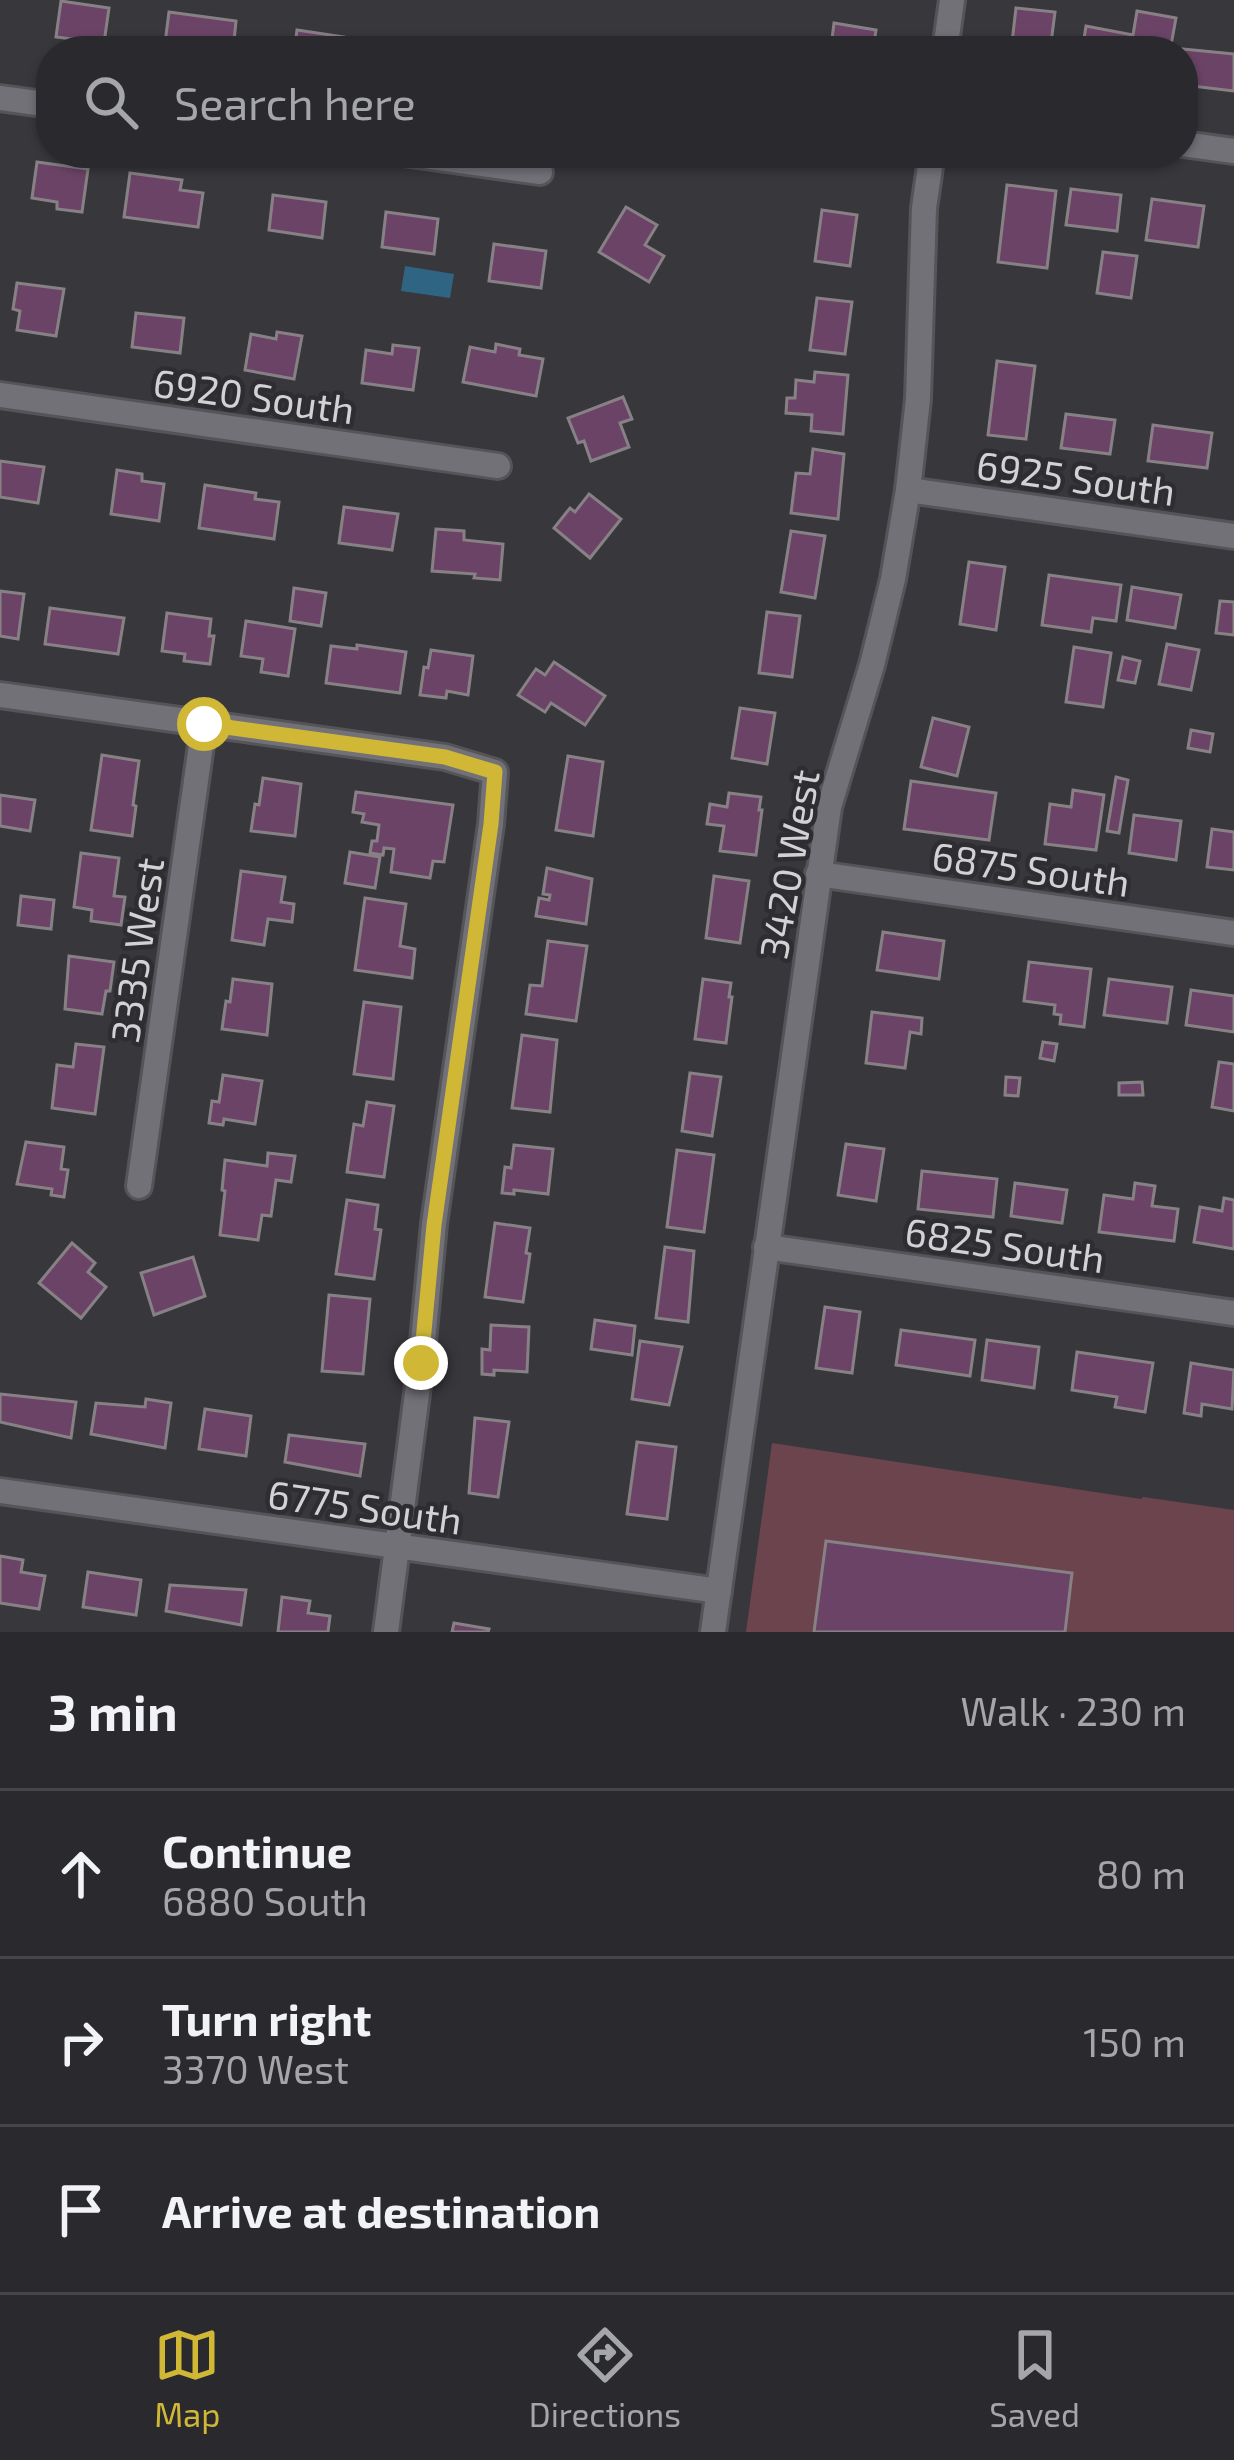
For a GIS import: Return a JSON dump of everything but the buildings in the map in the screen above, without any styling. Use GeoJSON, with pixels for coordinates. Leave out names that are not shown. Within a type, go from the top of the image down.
{"type":"FeatureCollection","features":[{"type":"Feature","properties":{"kind":"street"},"geometry":{"type":"LineString","coordinates":[[948,36],[952,0]]}},
{"type":"Feature","properties":{"kind":"street"},"geometry":{"type":"LineString","coordinates":[[0,98],[36,103]]}},
{"type":"Feature","properties":{"kind":"street"},"geometry":{"type":"LineString","coordinates":[[1198,146],[1234,151]]}},
{"type":"Feature","properties":{"kind":"street"},"geometry":{"type":"LineString","coordinates":[[510,168],[539,172]]}},
{"type":"Feature","properties":{"kind":"street","name":"3420 West"},"geometry":{"type":"LineString","coordinates":[[713,1632],[829,807],[893,580],[908,490],[918,399],[924,208],[930,168]]}},
{"type":"Feature","properties":{"kind":"street","name":"6920 South"},"geometry":{"type":"LineString","coordinates":[[0,394],[498,466]]}},
{"type":"Feature","properties":{"kind":"street","name":"6925 South"},"geometry":{"type":"LineString","coordinates":[[908,490],[1234,536]]}},
{"type":"Feature","properties":{"kind":"street"},"geometry":{"type":"LineString","coordinates":[[0,695],[445,757],[495,772],[386,1632]]}},
{"type":"Feature","properties":{"kind":"street","name":"3335 West"},"geometry":{"type":"LineString","coordinates":[[139,1186],[204,724]]}},
{"type":"Feature","properties":{"kind":"street","name":"6875 South"},"geometry":{"type":"LineString","coordinates":[[818,874],[1234,933]]}},
{"type":"Feature","properties":{"kind":"street","name":"6825 South"},"geometry":{"type":"LineString","coordinates":[[766,1247],[1234,1313]]}},
{"type":"Feature","properties":{"kind":"street","name":"6775 South"},"geometry":{"type":"LineString","coordinates":[[0,1491],[719,1591]]}},
{"type":"Feature","properties":{"kind":"shaded area"},"geometry":{"type":"Polygon","coordinates":[[[772,1443],[1234,1510],[1234,1632],[746,1632],[772,1443]]]}},
{"type":"Feature","properties":{"kind":"water"},"geometry":{"type":"Polygon","coordinates":[[[405,266],[454,274],[450,298],[401,291],[405,266]]]}},
{"type":"Feature","properties":{"kind":"route"},"geometry":{"type":"LineString","coordinates":[[204,724],[445,757],[495,772],[434,1225],[421,1363]]}}]}
